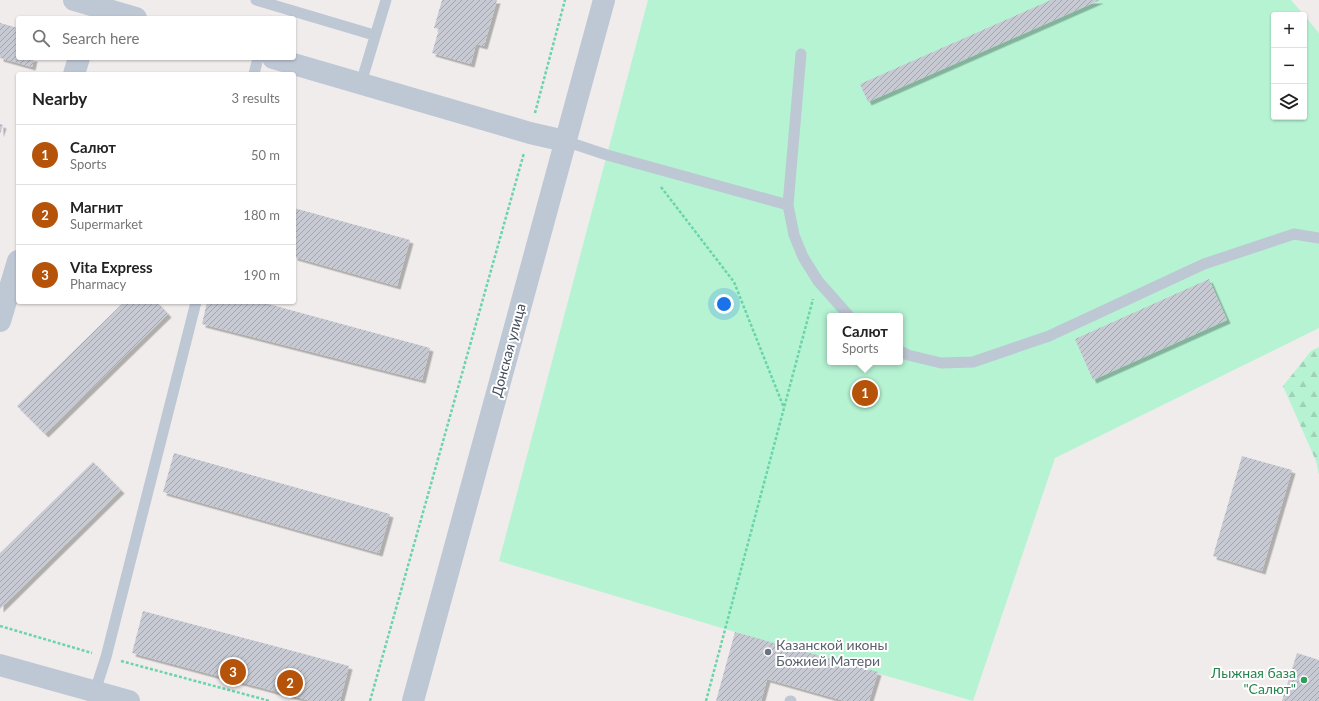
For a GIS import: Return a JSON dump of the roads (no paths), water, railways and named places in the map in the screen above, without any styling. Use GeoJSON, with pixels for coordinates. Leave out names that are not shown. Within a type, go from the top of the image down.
{"type":"FeatureCollection","features":[{"type":"Feature","properties":{"kind":"street","name":"Донская улица"},"geometry":{"type":"LineString","coordinates":[[413,701],[604,0]]}},
{"type":"Feature","properties":{"kind":"street"},"geometry":{"type":"LineString","coordinates":[[89,6],[128,16]]}},
{"type":"Feature","properties":{"kind":"street"},"geometry":{"type":"LineString","coordinates":[[75,72],[78,60]]}},
{"type":"Feature","properties":{"kind":"street"},"geometry":{"type":"LineString","coordinates":[[280,60],[530,133],[565,141]]}},
{"type":"Feature","properties":{"kind":"street"},"geometry":{"type":"LineString","coordinates":[[0,321],[16,268]]}},
{"type":"Feature","properties":{"kind":"street"},"geometry":{"type":"LineString","coordinates":[[0,664],[129,701]]}},
{"type":"Feature","properties":{"kind":"lane"},"geometry":{"type":"LineString","coordinates":[[256,0],[374,35]]}},
{"type":"Feature","properties":{"kind":"lane"},"geometry":{"type":"LineString","coordinates":[[361,83],[374,35],[386,0]]}},
{"type":"Feature","properties":{"kind":"lane"},"geometry":{"type":"LineString","coordinates":[[801,54],[788,205],[794,235],[802,257],[818,281],[846,313]]}},
{"type":"Feature","properties":{"kind":"lane"},"geometry":{"type":"LineString","coordinates":[[254,72],[258,60]]}},
{"type":"Feature","properties":{"kind":"lane"},"geometry":{"type":"LineString","coordinates":[[565,141],[643,165],[788,205]]}},
{"type":"Feature","properties":{"kind":"lane"},"geometry":{"type":"LineString","coordinates":[[903,352],[941,363],[973,362],[1049,336],[1204,264],[1294,234],[1319,238]]}},
{"type":"Feature","properties":{"kind":"lane"},"geometry":{"type":"LineString","coordinates":[[95,692],[106,657],[195,304]]}},
{"type":"Feature","properties":{"kind":"place","name":"Салют"},"geometry":{"type":"Point","coordinates":[865,393]}},
{"type":"Feature","properties":{"kind":"place","name":"Казанской иконы Божией Матери"},"geometry":{"type":"Point","coordinates":[768,652]}},
{"type":"Feature","properties":{"kind":"place","name":"Vita Express"},"geometry":{"type":"Point","coordinates":[233,672]}},
{"type":"Feature","properties":{"kind":"place","name":"Лыжная база \"Салют\""},"geometry":{"type":"Point","coordinates":[1304,680]}},
{"type":"Feature","properties":{"kind":"place","name":"Магнит"},"geometry":{"type":"Point","coordinates":[290,683]}}]}
